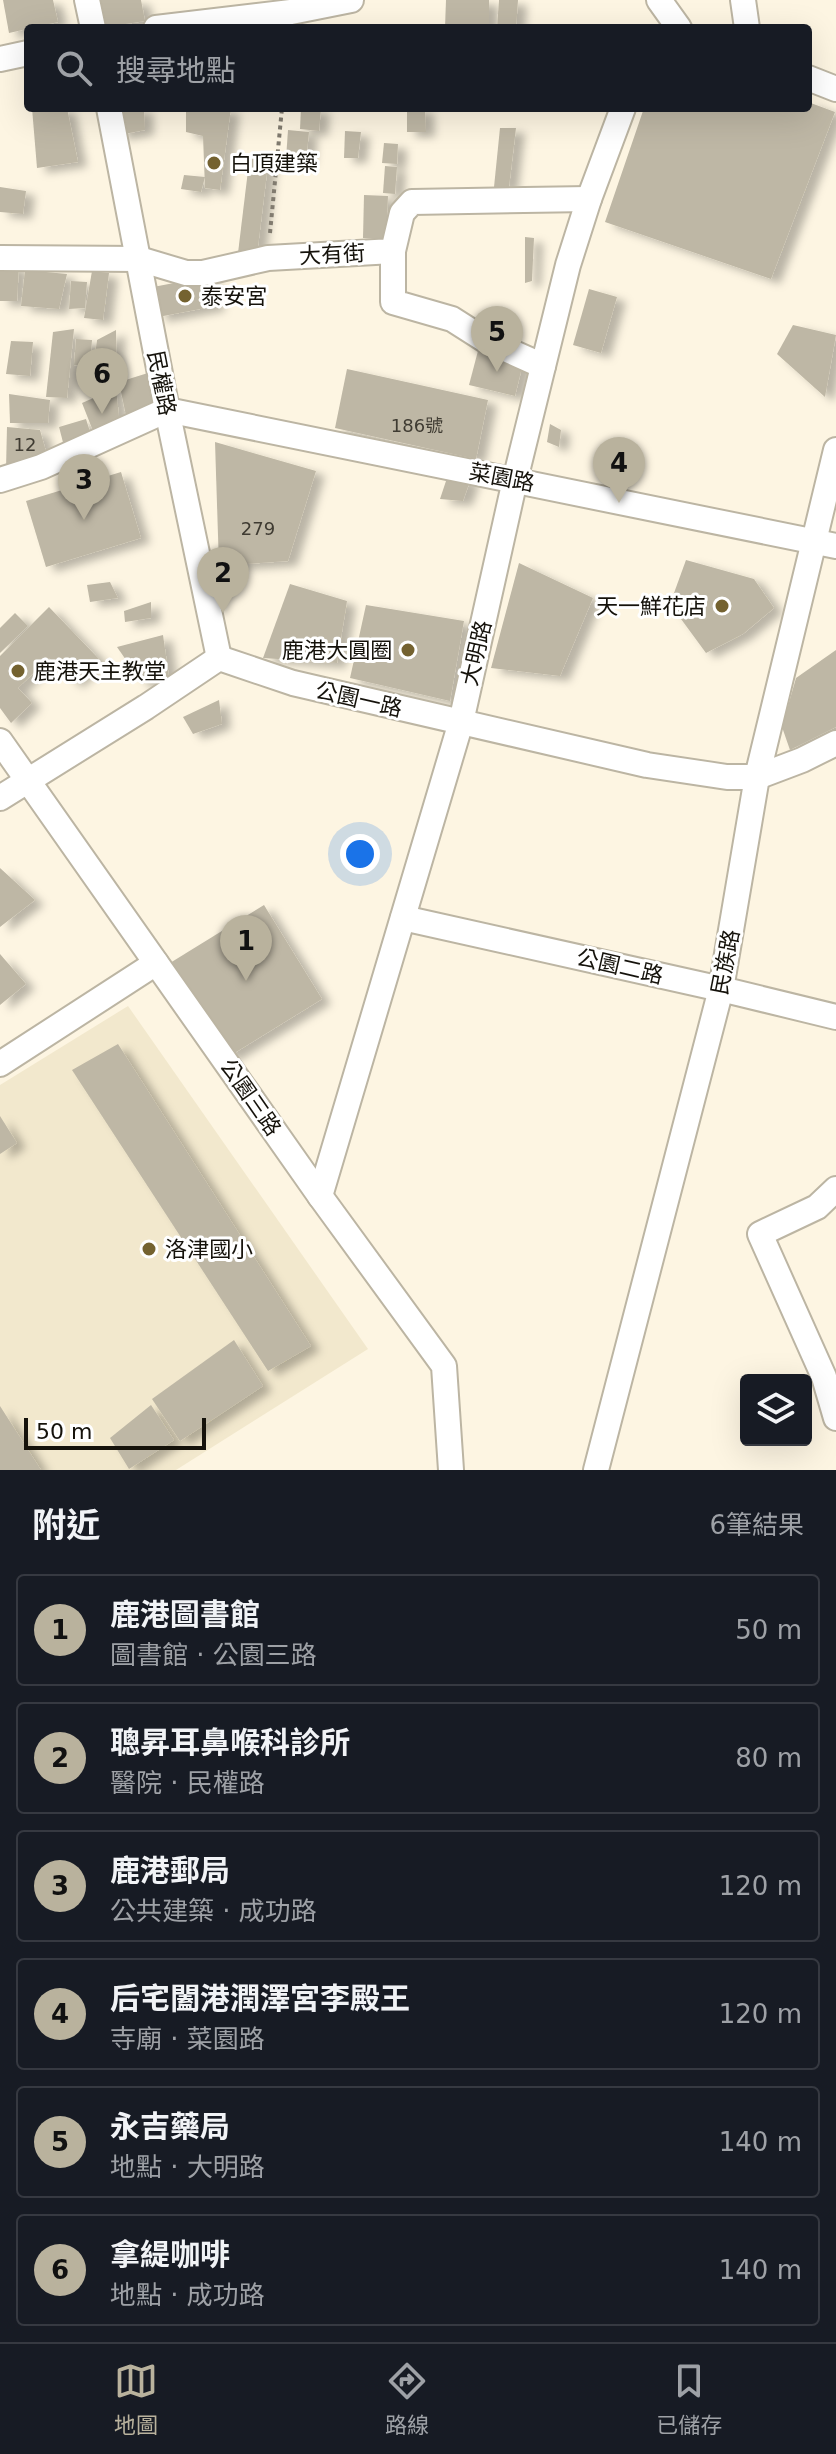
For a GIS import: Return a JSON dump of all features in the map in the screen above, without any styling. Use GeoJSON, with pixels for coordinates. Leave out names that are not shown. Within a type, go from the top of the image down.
{"type":"FeatureCollection","features":[{"type":"Feature","properties":{"kind":"street"},"geometry":{"type":"LineString","coordinates":[[87,0],[92,24]]}},
{"type":"Feature","properties":{"kind":"street"},"geometry":{"type":"LineString","coordinates":[[190,24],[291,12],[351,0]]}},
{"type":"Feature","properties":{"kind":"street"},"geometry":{"type":"LineString","coordinates":[[659,0],[676,24]]}},
{"type":"Feature","properties":{"kind":"street"},"geometry":{"type":"LineString","coordinates":[[743,0],[746,24]]}},
{"type":"Feature","properties":{"kind":"street"},"geometry":{"type":"LineString","coordinates":[[0,59],[24,54]]}},
{"type":"Feature","properties":{"kind":"street"},"geometry":{"type":"LineString","coordinates":[[812,80],[836,89]]}},
{"type":"Feature","properties":{"kind":"street","name":"民權路"},"geometry":{"type":"LineString","coordinates":[[110,112],[219,658]]}},
{"type":"Feature","properties":{"kind":"street","name":"大明路"},"geometry":{"type":"LineString","coordinates":[[320,1196],[461,722],[515,480],[568,265],[622,112]]}},
{"type":"Feature","properties":{"kind":"street","name":"大有街"},"geometry":{"type":"LineString","coordinates":[[0,258],[139,259],[186,273],[203,273],[268,258],[393,251],[402,213],[412,202],[589,199]]}},
{"type":"Feature","properties":{"kind":"street"},"geometry":{"type":"LineString","coordinates":[[393,251],[393,302],[452,319],[485,340],[543,366]]}},
{"type":"Feature","properties":{"kind":"street"},"geometry":{"type":"LineString","coordinates":[[0,480],[41,467],[167,410]]}},
{"type":"Feature","properties":{"kind":"street","name":"菜園路"},"geometry":{"type":"LineString","coordinates":[[167,410],[824,544]]}},
{"type":"Feature","properties":{"kind":"street","name":"民族路"},"geometry":{"type":"LineString","coordinates":[[596,1470],[721,989],[757,777],[824,544],[836,450]]}},
{"type":"Feature","properties":{"kind":"street"},"geometry":{"type":"LineString","coordinates":[[0,798],[219,658]]}},
{"type":"Feature","properties":{"kind":"street","name":"公園一路"},"geometry":{"type":"LineString","coordinates":[[219,658],[293,683],[647,765],[727,777],[757,777]]}},
{"type":"Feature","properties":{"kind":"street","name":"公園三路"},"geometry":{"type":"LineString","coordinates":[[0,741],[320,1196],[444,1366],[451,1470]]}},
{"type":"Feature","properties":{"kind":"street"},"geometry":{"type":"LineString","coordinates":[[757,777],[836,743]]}},
{"type":"Feature","properties":{"kind":"street","name":"公園二路"},"geometry":{"type":"LineString","coordinates":[[403,918],[834,1015]]}},
{"type":"Feature","properties":{"kind":"street"},"geometry":{"type":"LineString","coordinates":[[0,1064],[156,963]]}},
{"type":"Feature","properties":{"kind":"street"},"geometry":{"type":"LineString","coordinates":[[836,1189],[817,1207],[760,1234],[824,1377],[836,1418]]}},
{"type":"Feature","properties":{"kind":"path"},"geometry":{"type":"LineString","coordinates":[[268,258],[282,112]]}},
{"type":"Feature","properties":{"kind":"shaded area","name":"洛津國小"},"geometry":{"type":"Polygon","coordinates":[[[128,1006],[368,1349],[176,1470],[0,1470],[0,1085],[128,1006]]]}},
{"type":"Feature","properties":{"kind":"building"},"geometry":{"type":"Polygon","coordinates":[[[3,0],[53,0],[58,22],[24,24],[24,30],[9,33],[3,0]]]}},
{"type":"Feature","properties":{"kind":"building"},"geometry":{"type":"Polygon","coordinates":[[[93,0],[141,0],[145,21],[99,24],[93,0]]]}},
{"type":"Feature","properties":{"kind":"building"},"geometry":{"type":"Polygon","coordinates":[[[446,0],[489,0],[489,24],[445,24],[446,0]]]}},
{"type":"Feature","properties":{"kind":"building"},"geometry":{"type":"Polygon","coordinates":[[[499,0],[518,0],[516,24],[497,24],[499,0]]]}},
{"type":"Feature","properties":{"kind":"building"},"geometry":{"type":"Polygon","coordinates":[[[812,103],[835,112],[771,279],[605,222],[643,112],[812,112],[812,103]]]}},
{"type":"Feature","properties":{"kind":"building"},"geometry":{"type":"Polygon","coordinates":[[[32,112],[68,112],[78,162],[37,168],[32,112]]]}},
{"type":"Feature","properties":{"kind":"building"},"geometry":{"type":"Polygon","coordinates":[[[116,112],[144,112],[145,130],[119,135],[116,112]]]}},
{"type":"Feature","properties":{"kind":"building","name":"白頂建築"},"geometry":{"type":"Polygon","coordinates":[[[186,112],[230,112],[220,190],[205,188],[203,136],[186,132],[186,112]]]}},
{"type":"Feature","properties":{"kind":"building"},"geometry":{"type":"Polygon","coordinates":[[[301,112],[321,112],[319,131],[300,129],[301,112]]]}},
{"type":"Feature","properties":{"kind":"building"},"geometry":{"type":"Polygon","coordinates":[[[407,112],[425,112],[426,132],[407,132],[407,112]]]}},
{"type":"Feature","properties":{"kind":"building"},"geometry":{"type":"Polygon","coordinates":[[[500,128],[516,128],[509,187],[494,187],[500,128]]]}},
{"type":"Feature","properties":{"kind":"building"},"geometry":{"type":"Polygon","coordinates":[[[288,130],[309,132],[306,161],[286,159],[288,130]]]}},
{"type":"Feature","properties":{"kind":"building"},"geometry":{"type":"Polygon","coordinates":[[[345,131],[361,132],[358,158],[344,158],[345,131]]]}},
{"type":"Feature","properties":{"kind":"building"},"geometry":{"type":"Polygon","coordinates":[[[384,143],[398,144],[397,164],[382,163],[384,143]]]}},
{"type":"Feature","properties":{"kind":"building"},"geometry":{"type":"Polygon","coordinates":[[[250,154],[269,156],[257,255],[238,253],[250,154]]]}},
{"type":"Feature","properties":{"kind":"building"},"geometry":{"type":"Polygon","coordinates":[[[385,166],[397,167],[395,194],[383,193],[385,166]]]}},
{"type":"Feature","properties":{"kind":"building"},"geometry":{"type":"Polygon","coordinates":[[[184,175],[205,177],[201,192],[181,189],[184,175]]]}},
{"type":"Feature","properties":{"kind":"building"},"geometry":{"type":"Polygon","coordinates":[[[0,187],[26,191],[23,214],[0,212],[0,187]]]}},
{"type":"Feature","properties":{"kind":"building"},"geometry":{"type":"Polygon","coordinates":[[[364,195],[388,196],[386,239],[363,238],[364,195]]]}},
{"type":"Feature","properties":{"kind":"building"},"geometry":{"type":"Polygon","coordinates":[[[525,237],[534,238],[532,281],[525,283],[525,237]]]}},
{"type":"Feature","properties":{"kind":"building"},"geometry":{"type":"Polygon","coordinates":[[[0,264],[19,265],[17,301],[0,301],[0,264]]]}},
{"type":"Feature","properties":{"kind":"building"},"geometry":{"type":"Polygon","coordinates":[[[25,270],[67,274],[59,309],[21,306],[25,270]]]}},
{"type":"Feature","properties":{"kind":"building"},"geometry":{"type":"Polygon","coordinates":[[[92,271],[109,273],[103,320],[84,318],[92,271]]]}},
{"type":"Feature","properties":{"kind":"building","name":"泰安宮"},"geometry":{"type":"Polygon","coordinates":[[[211,276],[216,306],[158,317],[153,287],[211,276]]]}},
{"type":"Feature","properties":{"kind":"building"},"geometry":{"type":"Polygon","coordinates":[[[71,281],[87,282],[85,308],[69,309],[71,281]]]}},
{"type":"Feature","properties":{"kind":"building"},"geometry":{"type":"Polygon","coordinates":[[[589,289],[617,297],[601,353],[573,345],[589,289]]]}},
{"type":"Feature","properties":{"kind":"building"},"geometry":{"type":"Polygon","coordinates":[[[793,325],[836,335],[825,397],[777,354],[793,325]]]}},
{"type":"Feature","properties":{"kind":"building"},"geometry":{"type":"Polygon","coordinates":[[[74,329],[67,398],[46,397],[53,332],[74,329]]]}},
{"type":"Feature","properties":{"kind":"building"},"geometry":{"type":"Polygon","coordinates":[[[116,330],[117,379],[91,385],[97,340],[116,330]]]}},
{"type":"Feature","properties":{"kind":"building"},"geometry":{"type":"Polygon","coordinates":[[[76,339],[92,340],[90,366],[74,365],[76,339]]]}},
{"type":"Feature","properties":{"kind":"building"},"geometry":{"type":"Polygon","coordinates":[[[11,341],[33,342],[30,376],[6,374],[11,341]]]}},
{"type":"Feature","properties":{"kind":"building"},"geometry":{"type":"Polygon","coordinates":[[[479,347],[524,359],[515,396],[469,385],[479,347]]]}},
{"type":"Feature","properties":{"kind":"building"},"geometry":{"type":"Polygon","coordinates":[[[347,369],[488,400],[476,459],[335,428],[347,369]]]}},
{"type":"Feature","properties":{"kind":"building"},"geometry":{"type":"Polygon","coordinates":[[[148,373],[157,404],[126,416],[119,382],[148,373]]]}},
{"type":"Feature","properties":{"kind":"building"},"geometry":{"type":"Polygon","coordinates":[[[116,388],[120,426],[95,436],[82,403],[116,388]]]}},
{"type":"Feature","properties":{"kind":"building"},"geometry":{"type":"Polygon","coordinates":[[[9,394],[50,400],[48,423],[10,423],[9,394]]]}},
{"type":"Feature","properties":{"kind":"building"},"geometry":{"type":"Polygon","coordinates":[[[86,419],[92,438],[65,450],[59,427],[86,419]]]}},
{"type":"Feature","properties":{"kind":"building"},"geometry":{"type":"Polygon","coordinates":[[[550,424],[561,430],[559,447],[547,442],[550,424]]]}},
{"type":"Feature","properties":{"kind":"building"},"geometry":{"type":"Polygon","coordinates":[[[7,427],[40,430],[47,455],[6,469],[7,427]]]}},
{"type":"Feature","properties":{"kind":"building"},"geometry":{"type":"Polygon","coordinates":[[[215,442],[316,471],[288,561],[219,566],[215,442]]]}},
{"type":"Feature","properties":{"kind":"building"},"geometry":{"type":"Polygon","coordinates":[[[121,472],[141,538],[46,567],[26,501],[121,472]]]}},
{"type":"Feature","properties":{"kind":"building"},"geometry":{"type":"Polygon","coordinates":[[[448,475],[471,478],[463,501],[440,499],[448,475]]]}},
{"type":"Feature","properties":{"kind":"building","name":"天一鮮花店"},"geometry":{"type":"Polygon","coordinates":[[[686,560],[754,579],[774,608],[743,634],[706,653],[670,604],[686,560]]]}},
{"type":"Feature","properties":{"kind":"building"},"geometry":{"type":"Polygon","coordinates":[[[519,563],[593,598],[560,676],[491,668],[519,563]]]}},
{"type":"Feature","properties":{"kind":"building"},"geometry":{"type":"Polygon","coordinates":[[[110,582],[118,598],[90,602],[87,585],[110,582]]]}},
{"type":"Feature","properties":{"kind":"building"},"geometry":{"type":"Polygon","coordinates":[[[290,584],[347,601],[337,663],[263,658],[290,584]]]}},
{"type":"Feature","properties":{"kind":"building"},"geometry":{"type":"Polygon","coordinates":[[[151,602],[151,618],[125,622],[124,611],[151,602]]]}},
{"type":"Feature","properties":{"kind":"building","name":"鹿港大圓圈"},"geometry":{"type":"Polygon","coordinates":[[[366,605],[464,621],[450,701],[350,678],[366,605]]]}},
{"type":"Feature","properties":{"kind":"building","name":"鹿港天主教堂"},"geometry":{"type":"Polygon","coordinates":[[[49,607],[99,659],[74,683],[49,658],[18,688],[32,703],[11,723],[0,708],[0,656],[49,607]]]}},
{"type":"Feature","properties":{"kind":"building"},"geometry":{"type":"Polygon","coordinates":[[[15,613],[28,626],[0,653],[0,628],[15,613]]]}},
{"type":"Feature","properties":{"kind":"building"},"geometry":{"type":"Polygon","coordinates":[[[163,635],[169,677],[142,683],[117,647],[163,635]]]}},
{"type":"Feature","properties":{"kind":"building"},"geometry":{"type":"Polygon","coordinates":[[[836,650],[836,727],[790,750],[782,727],[796,678],[836,650]]]}},
{"type":"Feature","properties":{"kind":"building"},"geometry":{"type":"Polygon","coordinates":[[[219,700],[222,724],[193,734],[183,717],[219,700]]]}},
{"type":"Feature","properties":{"kind":"building"},"geometry":{"type":"Polygon","coordinates":[[[0,868],[35,900],[0,927],[0,868]]]}},
{"type":"Feature","properties":{"kind":"building"},"geometry":{"type":"Polygon","coordinates":[[[264,905],[322,999],[228,1057],[170,963],[264,905]]]}},
{"type":"Feature","properties":{"kind":"building"},"geometry":{"type":"Polygon","coordinates":[[[0,954],[26,984],[0,1005],[0,954]]]}},
{"type":"Feature","properties":{"kind":"building"},"geometry":{"type":"Polygon","coordinates":[[[118,1044],[311,1346],[268,1371],[72,1070],[118,1044]]]}},
{"type":"Feature","properties":{"kind":"building"},"geometry":{"type":"Polygon","coordinates":[[[0,1116],[17,1143],[0,1154],[0,1116]]]}},
{"type":"Feature","properties":{"kind":"building"},"geometry":{"type":"Polygon","coordinates":[[[234,1340],[263,1386],[180,1441],[152,1399],[234,1340]]]}},
{"type":"Feature","properties":{"kind":"building"},"geometry":{"type":"Polygon","coordinates":[[[151,1405],[174,1440],[129,1469],[110,1438],[151,1405]]]}},
{"type":"Feature","properties":{"kind":"building"},"geometry":{"type":"Polygon","coordinates":[[[0,1406],[41,1470],[0,1470],[0,1406]]]}},
{"type":"Feature","properties":{"kind":"place","name":"白頂建築"},"geometry":{"type":"Point","coordinates":[214,163]}},
{"type":"Feature","properties":{"kind":"place","name":"泰安宮"},"geometry":{"type":"Point","coordinates":[185,296]}},
{"type":"Feature","properties":{"kind":"place","name":"永吉藥局"},"geometry":{"type":"Point","coordinates":[497,372]}},
{"type":"Feature","properties":{"kind":"place","name":"拿緹咖啡"},"geometry":{"type":"Point","coordinates":[102,414]}},
{"type":"Feature","properties":{"kind":"place","name":"后宅闔港潤澤宮李殿王"},"geometry":{"type":"Point","coordinates":[619,503]}},
{"type":"Feature","properties":{"kind":"place","name":"鹿港郵局"},"geometry":{"type":"Point","coordinates":[84,520]}},
{"type":"Feature","properties":{"kind":"place","name":"天一鮮花店"},"geometry":{"type":"Point","coordinates":[722,606]}},
{"type":"Feature","properties":{"kind":"place","name":"聰昇耳鼻喉科診所"},"geometry":{"type":"Point","coordinates":[223,613]}},
{"type":"Feature","properties":{"kind":"place","name":"鹿港大圓圈"},"geometry":{"type":"Point","coordinates":[408,650]}},
{"type":"Feature","properties":{"kind":"place","name":"鹿港天主教堂"},"geometry":{"type":"Point","coordinates":[18,671]}},
{"type":"Feature","properties":{"kind":"place","name":"鹿港圖書館"},"geometry":{"type":"Point","coordinates":[246,981]}},
{"type":"Feature","properties":{"kind":"place","name":"洛津國小"},"geometry":{"type":"Point","coordinates":[149,1249]}}]}
